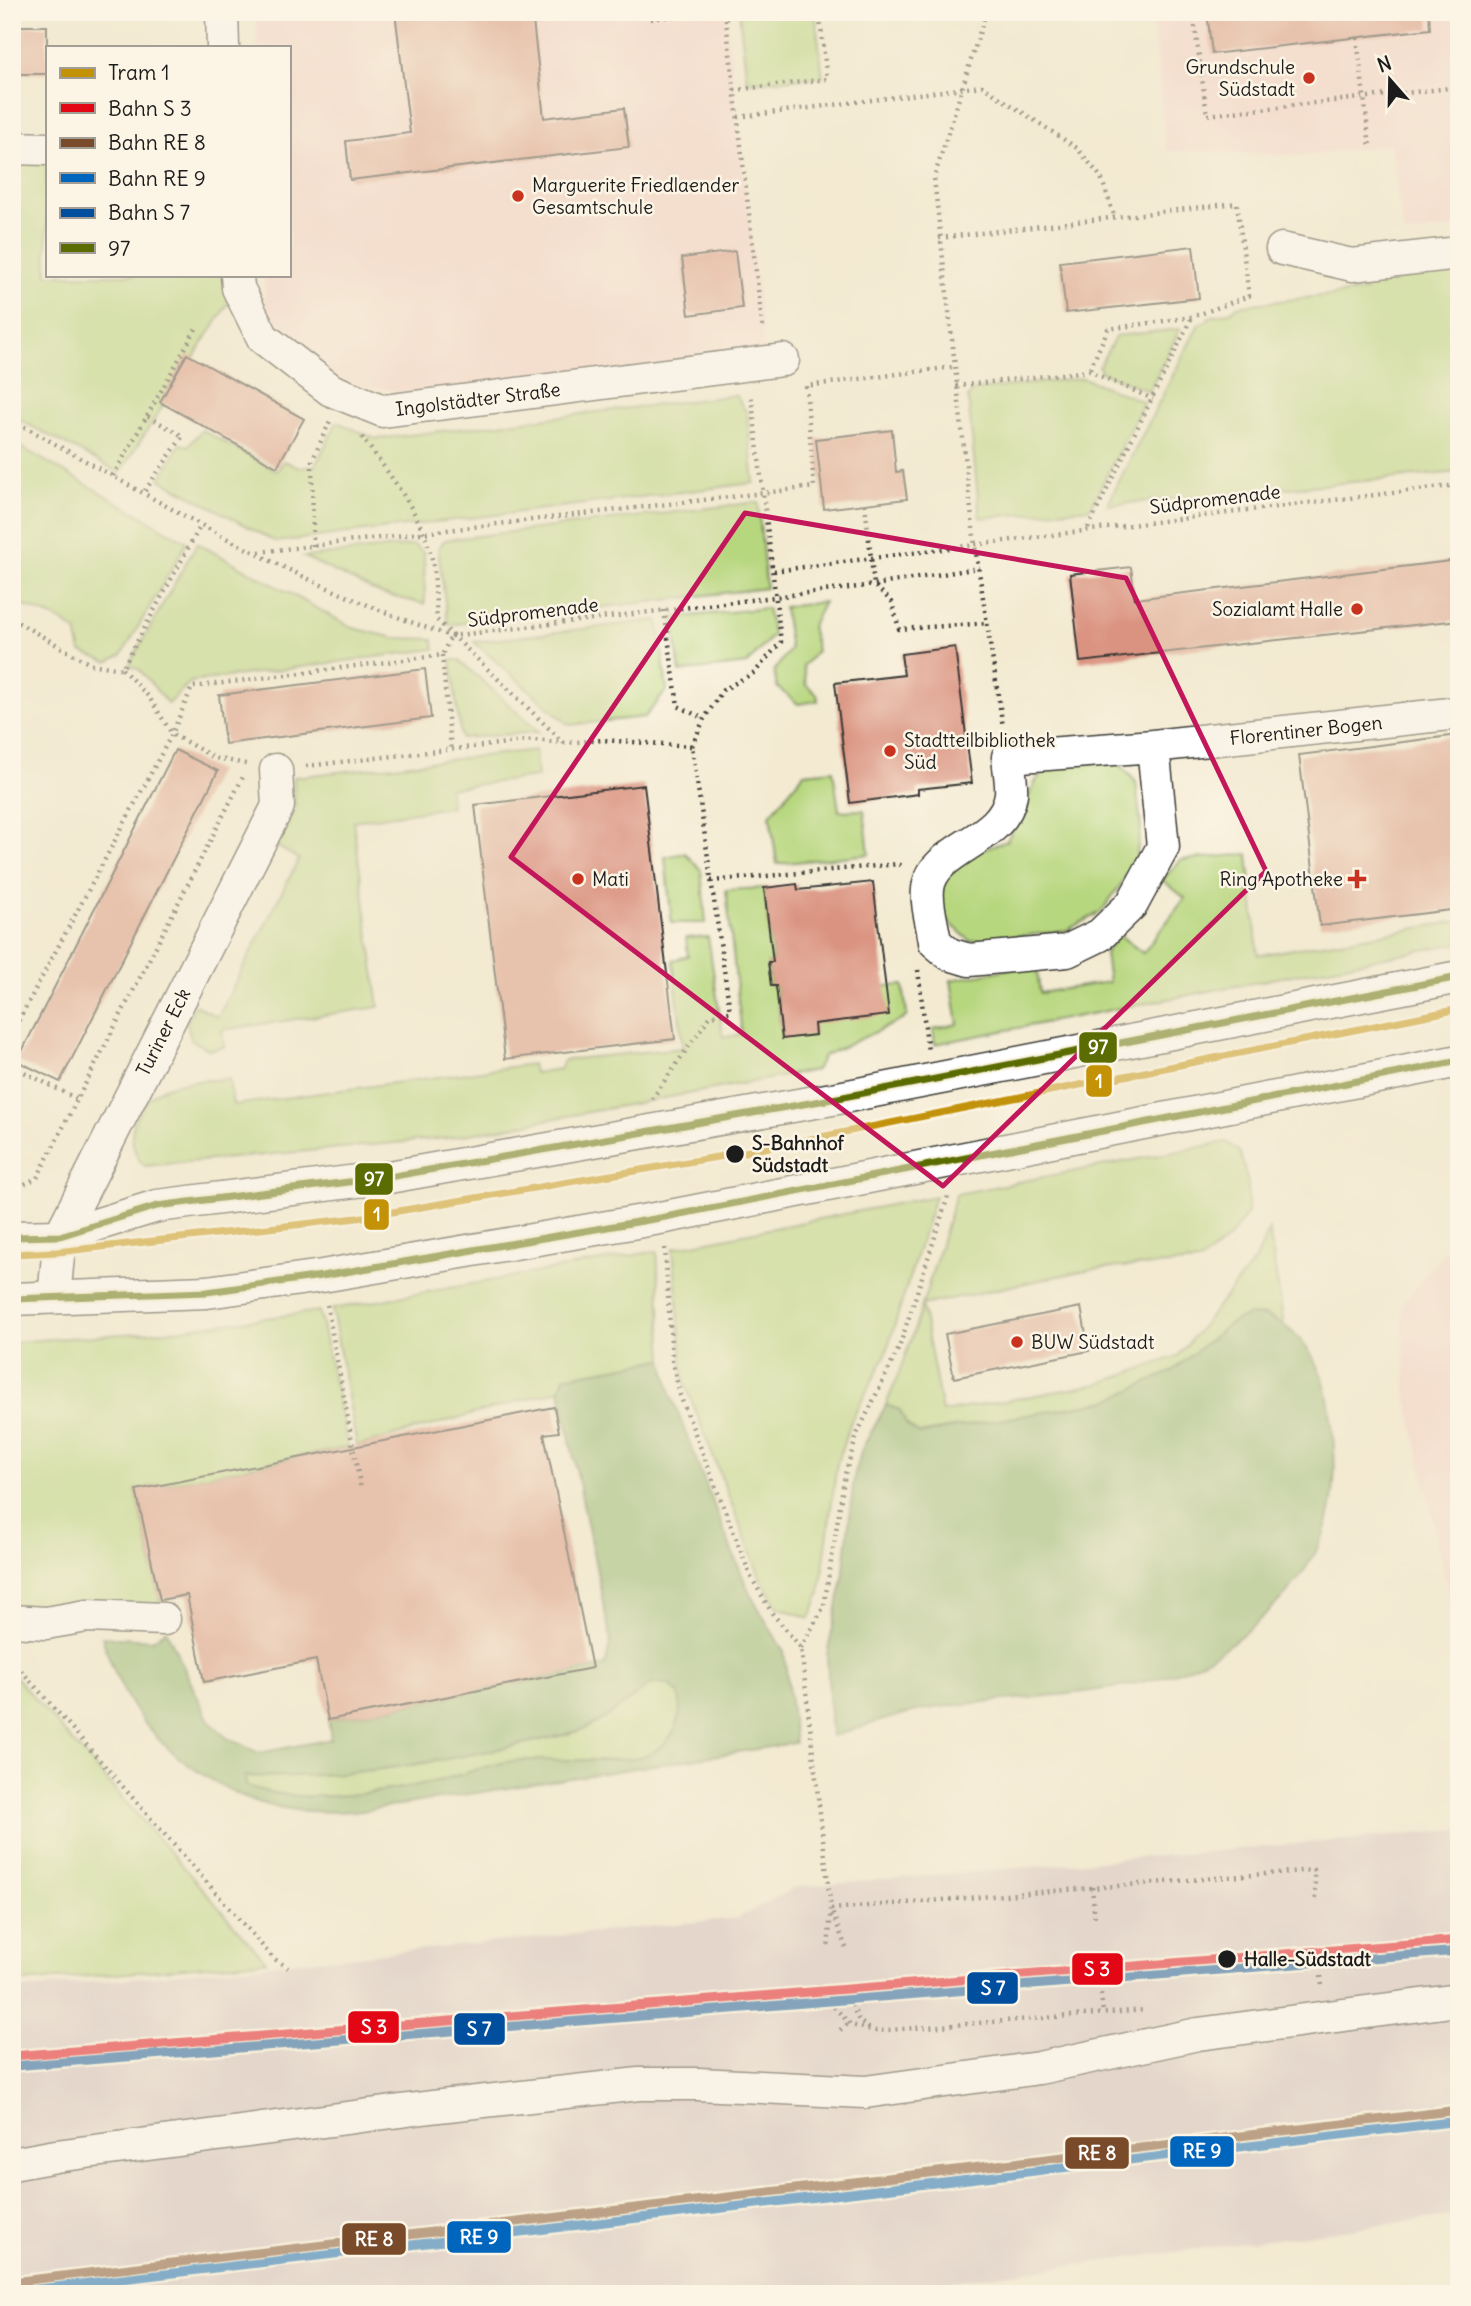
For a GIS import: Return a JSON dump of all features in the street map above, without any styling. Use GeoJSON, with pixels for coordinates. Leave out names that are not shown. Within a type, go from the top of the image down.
{"type":"FeatureCollection","features":[{"type":"Feature","properties":{"kind":"street"},"geometry":{"type":"LineString","coordinates":[[222,12],[223,46]]}},
{"type":"Feature","properties":{"kind":"street"},"geometry":{"type":"LineString","coordinates":[[12,148],[46,149]]}},
{"type":"Feature","properties":{"kind":"street"},"geometry":{"type":"LineString","coordinates":[[1282,249],[1352,265],[1459,253]]}},
{"type":"Feature","properties":{"kind":"street","name":"Ingolstädter Straße"},"geometry":{"type":"LineString","coordinates":[[237,276],[238,288],[263,338],[331,390],[383,411],[767,368]]}},
{"type":"Feature","properties":{"kind":"street","name":"Florentiner Bogen"},"geometry":{"type":"LineString","coordinates":[[1007,757],[1153,746],[1459,713]]}},
{"type":"Feature","properties":{"kind":"street"},"geometry":{"type":"LineString","coordinates":[[1007,757],[1011,794],[1005,813],[987,833],[967,844],[939,867],[928,887],[935,942],[949,954],[969,961],[1067,951],[1100,935],[1132,904],[1163,847],[1153,746]]}},
{"type":"Feature","properties":{"kind":"street","name":"Turiner Eck"},"geometry":{"type":"LineString","coordinates":[[54,1297],[60,1236],[278,806],[263,767]]}},
{"type":"Feature","properties":{"kind":"street"},"geometry":{"type":"LineString","coordinates":[[12,1237],[60,1236],[157,1206],[389,1177],[932,1079],[1459,977]]}},
{"type":"Feature","properties":{"kind":"street"},"geometry":{"type":"LineString","coordinates":[[12,1299],[207,1293],[322,1276],[660,1218],[1459,1061]]}},
{"type":"Feature","properties":{"kind":"street"},"geometry":{"type":"LineString","coordinates":[[12,1621],[46,1623],[87,1616],[164,1619]]}},
{"type":"Feature","properties":{"kind":"street"},"geometry":{"type":"LineString","coordinates":[[12,2165],[56,2156],[403,2110],[613,2086],[698,2084],[864,2092],[1039,2068],[1198,2034],[1459,2000]]}},
{"type":"Feature","properties":{"kind":"path"},"geometry":{"type":"LineString","coordinates":[[651,19],[706,12]]}},
{"type":"Feature","properties":{"kind":"path"},"geometry":{"type":"LineString","coordinates":[[648,1105],[710,1016],[730,1012],[691,746],[704,719],[723,690],[755,672],[781,642],[750,388],[767,368],[725,12]]}},
{"type":"Feature","properties":{"kind":"path"},"geometry":{"type":"LineString","coordinates":[[734,90],[827,79],[819,12]]}},
{"type":"Feature","properties":{"kind":"path"},"geometry":{"type":"LineString","coordinates":[[986,12],[934,178],[975,546],[989,623],[1007,757]]}},
{"type":"Feature","properties":{"kind":"path"},"geometry":{"type":"LineString","coordinates":[[1193,12],[1207,115],[1459,87]]}},
{"type":"Feature","properties":{"kind":"path"},"geometry":{"type":"LineString","coordinates":[[1357,38],[1370,147]]}},
{"type":"Feature","properties":{"kind":"path"},"geometry":{"type":"LineString","coordinates":[[738,117],[982,86],[1077,148],[1101,177],[1115,218]]}},
{"type":"Feature","properties":{"kind":"path"},"geometry":{"type":"LineString","coordinates":[[939,238],[1237,203],[1249,296],[1192,317],[1108,330],[1089,370]]}},
{"type":"Feature","properties":{"kind":"path"},"geometry":{"type":"LineString","coordinates":[[1087,529],[1192,317]]}},
{"type":"Feature","properties":{"kind":"path"},"geometry":{"type":"LineString","coordinates":[[113,476],[197,327]]}},
{"type":"Feature","properties":{"kind":"path"},"geometry":{"type":"LineString","coordinates":[[259,552],[814,487],[806,386],[953,367]]}},
{"type":"Feature","properties":{"kind":"path"},"geometry":{"type":"LineString","coordinates":[[956,386],[1089,370],[1153,399]]}},
{"type":"Feature","properties":{"kind":"path"},"geometry":{"type":"LineString","coordinates":[[313,546],[312,461],[333,414]]}},
{"type":"Feature","properties":{"kind":"path"},"geometry":{"type":"LineString","coordinates":[[144,492],[183,436],[146,416]]}},
{"type":"Feature","properties":{"kind":"path","name":"Südpromenade"},"geometry":{"type":"LineString","coordinates":[[12,420],[201,524],[386,615],[451,636],[874,585],[979,568]]}},
{"type":"Feature","properties":{"kind":"path"},"geometry":{"type":"LineString","coordinates":[[356,430],[396,484],[424,533],[432,557],[437,620],[565,743]]}},
{"type":"Feature","properties":{"kind":"path","name":"Südpromenade"},"geometry":{"type":"LineString","coordinates":[[774,571],[1087,529],[1459,485]]}},
{"type":"Feature","properties":{"kind":"path"},"geometry":{"type":"LineString","coordinates":[[865,504],[874,585],[892,601],[899,629],[989,623]]}},
{"type":"Feature","properties":{"kind":"path"},"geometry":{"type":"LineString","coordinates":[[122,669],[201,524]]}},
{"type":"Feature","properties":{"kind":"path"},"geometry":{"type":"LineString","coordinates":[[664,610],[678,706],[704,719]]}},
{"type":"Feature","properties":{"kind":"path"},"geometry":{"type":"LineString","coordinates":[[12,619],[90,664],[122,669],[149,697],[172,734],[215,758],[263,767],[534,740],[565,743],[603,740],[691,746]]}},
{"type":"Feature","properties":{"kind":"path"},"geometry":{"type":"LineString","coordinates":[[451,636],[442,655],[451,749]]}},
{"type":"Feature","properties":{"kind":"path"},"geometry":{"type":"LineString","coordinates":[[12,1033],[172,734],[192,687],[442,655]]}},
{"type":"Feature","properties":{"kind":"path"},"geometry":{"type":"LineString","coordinates":[[12,1190],[37,1178],[263,767]]}},
{"type":"Feature","properties":{"kind":"path"},"geometry":{"type":"LineString","coordinates":[[711,881],[899,864],[928,887]]}},
{"type":"Feature","properties":{"kind":"path"},"geometry":{"type":"LineString","coordinates":[[932,1079],[916,980],[919,957],[935,942]]}},
{"type":"Feature","properties":{"kind":"path"},"geometry":{"type":"LineString","coordinates":[[12,1066],[79,1100]]}},
{"type":"Feature","properties":{"kind":"path"},"geometry":{"type":"LineString","coordinates":[[801,1648],[824,1606],[845,1474],[858,1432],[899,1348],[949,1192],[946,1162]]}},
{"type":"Feature","properties":{"kind":"path"},"geometry":{"type":"LineString","coordinates":[[664,1240],[672,1360],[680,1395],[751,1577],[772,1613],[801,1648],[831,1909],[828,1950]]}},
{"type":"Feature","properties":{"kind":"path"},"geometry":{"type":"LineString","coordinates":[[322,1276],[361,1490]]}},
{"type":"Feature","properties":{"kind":"path"},"geometry":{"type":"LineString","coordinates":[[12,1660],[273,1958],[288,1968]]}},
{"type":"Feature","properties":{"kind":"path"},"geometry":{"type":"LineString","coordinates":[[831,1909],[1314,1870],[1316,1903]]}},
{"type":"Feature","properties":{"kind":"path"},"geometry":{"type":"LineString","coordinates":[[1093,1887],[1095,1920]]}},
{"type":"Feature","properties":{"kind":"path"},"geometry":{"type":"LineString","coordinates":[[831,1909],[846,1948]]}},
{"type":"Feature","properties":{"kind":"path"},"geometry":{"type":"LineString","coordinates":[[1101,1994],[1103,2013]]}},
{"type":"Feature","properties":{"kind":"path"},"geometry":{"type":"LineString","coordinates":[[852,2005],[859,2021],[876,2032]]}},
{"type":"Feature","properties":{"kind":"path"},"geometry":{"type":"LineString","coordinates":[[834,2007],[849,2023],[876,2032],[1158,2009]]}},
{"type":"Feature","properties":{"kind":"path"},"geometry":{"type":"LineString","coordinates":[[841,2030],[849,2023]]}},
{"type":"Feature","properties":{"kind":"highlighted area"},"geometry":{"type":"Polygon","coordinates":[[[745,513],[1126,578],[1266,871],[943,1186],[511,857],[745,513]]]}},
{"type":"Feature","properties":{"kind":"shaded area","name":"Marguerite Friedlaender Gesamtschule"},"geometry":{"type":"Polygon","coordinates":[[[256,12],[725,12],[765,353],[408,393],[334,382],[266,326],[264,276],[290,276],[290,46],[257,46],[256,12]]]}},
{"type":"Feature","properties":{"kind":"shaded area","name":"Grundschule Südstadt"},"geometry":{"type":"Polygon","coordinates":[[[1152,12],[1459,12],[1459,227],[1404,235],[1390,144],[1307,156],[1166,151],[1152,12]]]}},
{"type":"Feature","properties":{"kind":"shaded area"},"geometry":{"type":"Polygon","coordinates":[[[1459,1232],[1459,1647],[1406,1391],[1402,1305],[1459,1232]]]}},
{"type":"Feature","properties":{"kind":"shaded area"},"geometry":{"type":"Polygon","coordinates":[[[1459,1830],[1459,2215],[852,2294],[12,2294],[12,1990],[738,1918],[795,1887],[1459,1830]]]}},
{"type":"Feature","properties":{"kind":"green space"},"geometry":{"type":"Polygon","coordinates":[[[739,12],[815,12],[823,77],[747,82],[739,12]]]}},
{"type":"Feature","properties":{"kind":"green space"},"geometry":{"type":"Polygon","coordinates":[[[12,148],[46,149],[46,276],[237,276],[238,288],[120,473],[12,416],[12,148]]]}},
{"type":"Feature","properties":{"kind":"green space"},"geometry":{"type":"Polygon","coordinates":[[[1459,269],[1459,472],[1107,505],[1199,324],[1207,321],[1209,317],[1232,311],[1237,306],[1365,291],[1365,278],[1459,269]]]}},
{"type":"Feature","properties":{"kind":"green space"},"geometry":{"type":"Polygon","coordinates":[[[1180,329],[1149,391],[1101,372],[1099,366],[1116,336],[1180,329]]]}},
{"type":"Feature","properties":{"kind":"green space"},"geometry":{"type":"Polygon","coordinates":[[[1083,378],[1144,402],[1090,508],[980,518],[968,397],[975,390],[1083,378]]]}},
{"type":"Feature","properties":{"kind":"green space"},"geometry":{"type":"Polygon","coordinates":[[[736,395],[747,413],[754,483],[276,542],[160,479],[180,444],[188,446],[202,430],[277,471],[284,461],[300,468],[315,466],[337,422],[376,439],[736,395]]]}},
{"type":"Feature","properties":{"kind":"green space"},"geometry":{"type":"Polygon","coordinates":[[[12,442],[187,542],[122,655],[108,662],[81,652],[76,631],[58,619],[12,601],[12,442]]]}},
{"type":"Feature","properties":{"kind":"green space"},"geometry":{"type":"Polygon","coordinates":[[[758,502],[766,588],[448,625],[438,548],[445,540],[758,502]]]}},
{"type":"Feature","properties":{"kind":"green space"},"geometry":{"type":"Polygon","coordinates":[[[197,543],[353,628],[395,638],[433,639],[435,649],[190,682],[168,704],[140,670],[129,665],[197,543]]]}},
{"type":"Feature","properties":{"kind":"green space"},"geometry":{"type":"Polygon","coordinates":[[[414,545],[424,553],[425,604],[381,594],[304,557],[414,545]]]}},
{"type":"Feature","properties":{"kind":"green space"},"geometry":{"type":"Polygon","coordinates":[[[824,602],[811,627],[817,651],[803,666],[806,685],[817,694],[818,701],[798,704],[777,687],[774,671],[790,649],[784,607],[824,602]]]}},
{"type":"Feature","properties":{"kind":"green space"},"geometry":{"type":"Polygon","coordinates":[[[767,608],[773,635],[747,664],[680,672],[673,618],[767,608]]]}},
{"type":"Feature","properties":{"kind":"green space"},"geometry":{"type":"Polygon","coordinates":[[[658,620],[667,690],[645,717],[569,725],[474,642],[658,620]]]}},
{"type":"Feature","properties":{"kind":"green space"},"geometry":{"type":"Polygon","coordinates":[[[451,660],[459,660],[539,732],[461,738],[451,660]]]}},
{"type":"Feature","properties":{"kind":"green space"},"geometry":{"type":"Polygon","coordinates":[[[535,750],[537,777],[449,788],[451,807],[353,821],[379,1007],[222,1030],[224,1047],[210,1050],[191,1040],[187,1023],[195,1005],[218,1017],[299,859],[276,846],[295,810],[294,777],[535,750]]]}},
{"type":"Feature","properties":{"kind":"green space"},"geometry":{"type":"Polygon","coordinates":[[[1118,762],[1136,782],[1141,828],[1135,864],[1101,912],[1065,931],[970,941],[940,914],[939,881],[966,855],[1007,841],[1037,779],[1052,764],[1118,762]]]}},
{"type":"Feature","properties":{"kind":"green space"},"geometry":{"type":"Polygon","coordinates":[[[833,770],[839,811],[864,810],[869,854],[777,864],[770,815],[804,773],[833,770]]]}},
{"type":"Feature","properties":{"kind":"green space"},"geometry":{"type":"Polygon","coordinates":[[[685,853],[701,870],[706,923],[672,923],[665,857],[685,853]]]}},
{"type":"Feature","properties":{"kind":"green space"},"geometry":{"type":"Polygon","coordinates":[[[1248,854],[1258,955],[1459,921],[1459,943],[935,1044],[933,1029],[958,1024],[951,980],[1036,964],[1040,993],[1109,982],[1105,953],[1119,935],[1143,953],[1185,898],[1162,880],[1181,860],[1248,854]]]}},
{"type":"Feature","properties":{"kind":"green space"},"geometry":{"type":"Polygon","coordinates":[[[764,888],[773,962],[768,963],[771,986],[776,986],[782,1039],[807,966],[885,986],[903,985],[907,1015],[904,1019],[823,1056],[816,1070],[449,1138],[145,1166],[139,1160],[132,1133],[140,1110],[157,1092],[178,1084],[229,1079],[233,1105],[532,1064],[534,1073],[560,1069],[564,1060],[683,1048],[673,960],[688,956],[686,938],[708,937],[723,1037],[742,1035],[726,890],[764,888]]]}},
{"type":"Feature","properties":{"kind":"green space"},"geometry":{"type":"Polygon","coordinates":[[[1226,1142],[1240,1152],[1248,1184],[1248,1213],[1227,1240],[1200,1262],[1092,1269],[922,1305],[956,1194],[1226,1142]]]}},
{"type":"Feature","properties":{"kind":"green space"},"geometry":{"type":"Polygon","coordinates":[[[935,1196],[885,1356],[851,1421],[837,1463],[820,1593],[810,1618],[777,1607],[760,1577],[684,1381],[673,1248],[935,1196]]]}},
{"type":"Feature","properties":{"kind":"green space"},"geometry":{"type":"Polygon","coordinates":[[[1269,1230],[1284,1326],[1267,1315],[1248,1315],[1229,1324],[1171,1372],[1107,1401],[919,1434],[906,1424],[900,1410],[886,1405],[922,1305],[942,1412],[1098,1384],[1178,1356],[1256,1259],[1269,1230]]]}},
{"type":"Feature","properties":{"kind":"green space"},"geometry":{"type":"Polygon","coordinates":[[[657,1251],[663,1359],[565,1377],[560,1390],[357,1446],[332,1309],[657,1251]]]}},
{"type":"Feature","properties":{"kind":"green space"},"geometry":{"type":"Polygon","coordinates":[[[319,1311],[348,1447],[136,1490],[162,1610],[12,1608],[12,1342],[166,1331],[319,1311]]]}},
{"type":"Feature","properties":{"kind":"green space"},"geometry":{"type":"Polygon","coordinates":[[[1248,1315],[1274,1320],[1304,1344],[1323,1379],[1332,1426],[1334,1485],[1323,1536],[1312,1559],[1279,1602],[1239,1638],[1211,1657],[1191,1667],[1151,1680],[1088,1691],[916,1711],[831,1737],[827,1655],[843,1578],[854,1477],[862,1449],[886,1405],[900,1410],[906,1424],[919,1434],[1107,1401],[1171,1372],[1229,1324],[1248,1315]]]}},
{"type":"Feature","properties":{"kind":"green space"},"geometry":{"type":"Polygon","coordinates":[[[663,1359],[671,1395],[729,1544],[750,1594],[784,1652],[795,1743],[362,1811],[320,1812],[277,1807],[241,1796],[188,1764],[154,1735],[129,1701],[102,1637],[152,1640],[166,1630],[209,1721],[227,1738],[259,1753],[331,1739],[328,1720],[605,1666],[611,1641],[560,1390],[564,1377],[663,1359]],[[651,1684],[616,1711],[575,1732],[445,1760],[379,1770],[245,1776],[246,1785],[267,1792],[290,1795],[340,1796],[415,1786],[514,1761],[607,1760],[642,1756],[661,1747],[676,1728],[680,1712],[679,1694],[668,1684],[651,1684]]]}},
{"type":"Feature","properties":{"kind":"green space"},"geometry":{"type":"Polygon","coordinates":[[[12,1673],[266,1961],[12,1983],[12,1673]]]}},
{"type":"Feature","properties":{"kind":"green space"},"geometry":{"type":"Polygon","coordinates":[[[651,1684],[668,1684],[679,1694],[680,1712],[676,1728],[667,1741],[653,1752],[642,1756],[607,1760],[514,1761],[415,1786],[340,1796],[290,1795],[267,1792],[246,1785],[244,1776],[312,1775],[379,1769],[480,1753],[565,1735],[602,1720],[651,1684]]]}},
{"type":"Feature","properties":{"kind":"building"},"geometry":{"type":"Polygon","coordinates":[[[395,12],[532,12],[544,118],[624,108],[629,147],[350,180],[346,141],[410,133],[395,12]]]}},
{"type":"Feature","properties":{"kind":"building"},"geometry":{"type":"Polygon","coordinates":[[[1207,12],[1429,12],[1430,29],[1212,54],[1207,12]]]}},
{"type":"Feature","properties":{"kind":"building"},"geometry":{"type":"Polygon","coordinates":[[[12,26],[47,26],[46,74],[12,74],[12,26]]]}},
{"type":"Feature","properties":{"kind":"building"},"geometry":{"type":"Polygon","coordinates":[[[1193,246],[1199,298],[1066,313],[1060,262],[1193,246]]]}},
{"type":"Feature","properties":{"kind":"building"},"geometry":{"type":"Polygon","coordinates":[[[735,251],[742,308],[689,315],[682,258],[735,251]]]}},
{"type":"Feature","properties":{"kind":"building"},"geometry":{"type":"Polygon","coordinates":[[[187,354],[304,419],[277,467],[160,402],[187,354]]]}},
{"type":"Feature","properties":{"kind":"building"},"geometry":{"type":"Polygon","coordinates":[[[892,430],[896,472],[903,471],[907,499],[824,509],[816,439],[892,430]]]}},
{"type":"Feature","properties":{"kind":"building"},"geometry":{"type":"Polygon","coordinates":[[[1459,560],[1459,620],[1080,662],[1070,574],[1131,567],[1135,599],[1459,560]]]}},
{"type":"Feature","properties":{"kind":"building"},"geometry":{"type":"Polygon","coordinates":[[[955,647],[972,783],[918,789],[918,794],[850,803],[835,683],[904,675],[901,654],[955,647]]]}},
{"type":"Feature","properties":{"kind":"building"},"geometry":{"type":"Polygon","coordinates":[[[425,669],[431,718],[225,744],[219,695],[425,669]]]}},
{"type":"Feature","properties":{"kind":"building"},"geometry":{"type":"Polygon","coordinates":[[[1459,735],[1459,909],[1320,926],[1299,755],[1459,735]]]}},
{"type":"Feature","properties":{"kind":"building"},"geometry":{"type":"Polygon","coordinates":[[[175,750],[218,771],[60,1082],[17,1061],[175,750]]]}},
{"type":"Feature","properties":{"kind":"building"},"geometry":{"type":"Polygon","coordinates":[[[644,785],[675,1039],[505,1059],[475,805],[644,785]]]}},
{"type":"Feature","properties":{"kind":"building"},"geometry":{"type":"Polygon","coordinates":[[[873,882],[889,1015],[814,1024],[815,1035],[782,1039],[776,986],[771,986],[768,962],[773,962],[764,888],[797,884],[798,890],[873,882]]]}},
{"type":"Feature","properties":{"kind":"building","name":"BUW Südstadt"},"geometry":{"type":"Polygon","coordinates":[[[1081,1307],[1089,1351],[954,1378],[945,1334],[1081,1307]]]}},
{"type":"Feature","properties":{"kind":"building"},"geometry":{"type":"Polygon","coordinates":[[[554,1407],[559,1432],[544,1434],[592,1668],[328,1720],[316,1660],[204,1682],[187,1595],[160,1600],[136,1490],[554,1407]]]}},
{"type":"Feature","properties":{"kind":"tram line","name":"1"},"geometry":{"type":"LineString","coordinates":[[12,1254],[57,1252],[357,1218],[735,1154],[1459,1009]]}},
{"type":"Feature","properties":{"kind":"transit line","name":"97"},"geometry":{"type":"LineString","coordinates":[[12,1237],[60,1236],[157,1206],[389,1177],[838,1098],[1459,977]]}},
{"type":"Feature","properties":{"kind":"transit line","name":"97"},"geometry":{"type":"LineString","coordinates":[[12,1299],[207,1292],[322,1276],[660,1218],[1459,1061]]}},
{"type":"Feature","properties":{"kind":"transit line"},"geometry":{"type":"LineString","coordinates":[[12,2056],[1459,1940]]}},
{"type":"Feature","properties":{"kind":"transit line"},"geometry":{"type":"LineString","coordinates":[[13,2066],[1459,1951]]}},
{"type":"Feature","properties":{"kind":"transit line"},"geometry":{"type":"LineString","coordinates":[[12,2282],[1459,2110]]}},
{"type":"Feature","properties":{"kind":"transit line"},"geometry":{"type":"LineString","coordinates":[[13,2292],[1459,2121]]}},
{"type":"Feature","properties":{"kind":"place","name":"Grundschule Südstadt"},"geometry":{"type":"Point","coordinates":[1309,78]}},
{"type":"Feature","properties":{"kind":"place","name":"Marguerite Friedlaender Gesamtschule"},"geometry":{"type":"Point","coordinates":[518,196]}},
{"type":"Feature","properties":{"kind":"place","name":"Sozialamt Halle"},"geometry":{"type":"Point","coordinates":[1357,609]}},
{"type":"Feature","properties":{"kind":"place","name":"Stadtteilbibliothek Süd"},"geometry":{"type":"Point","coordinates":[890,751]}},
{"type":"Feature","properties":{"kind":"place","name":"Mati"},"geometry":{"type":"Point","coordinates":[578,879]}},
{"type":"Feature","properties":{"kind":"place","name":"Ring Apotheke"},"geometry":{"type":"Point","coordinates":[1357,879]}},
{"type":"Feature","properties":{"kind":"place","name":"S-Bahnhof Südstadt"},"geometry":{"type":"Point","coordinates":[735,1154]}},
{"type":"Feature","properties":{"kind":"place","name":"BUW Südstadt"},"geometry":{"type":"Point","coordinates":[1017,1342]}},
{"type":"Feature","properties":{"kind":"place","name":"Halle-Südstadt"},"geometry":{"type":"Point","coordinates":[1227,1959]}}]}
